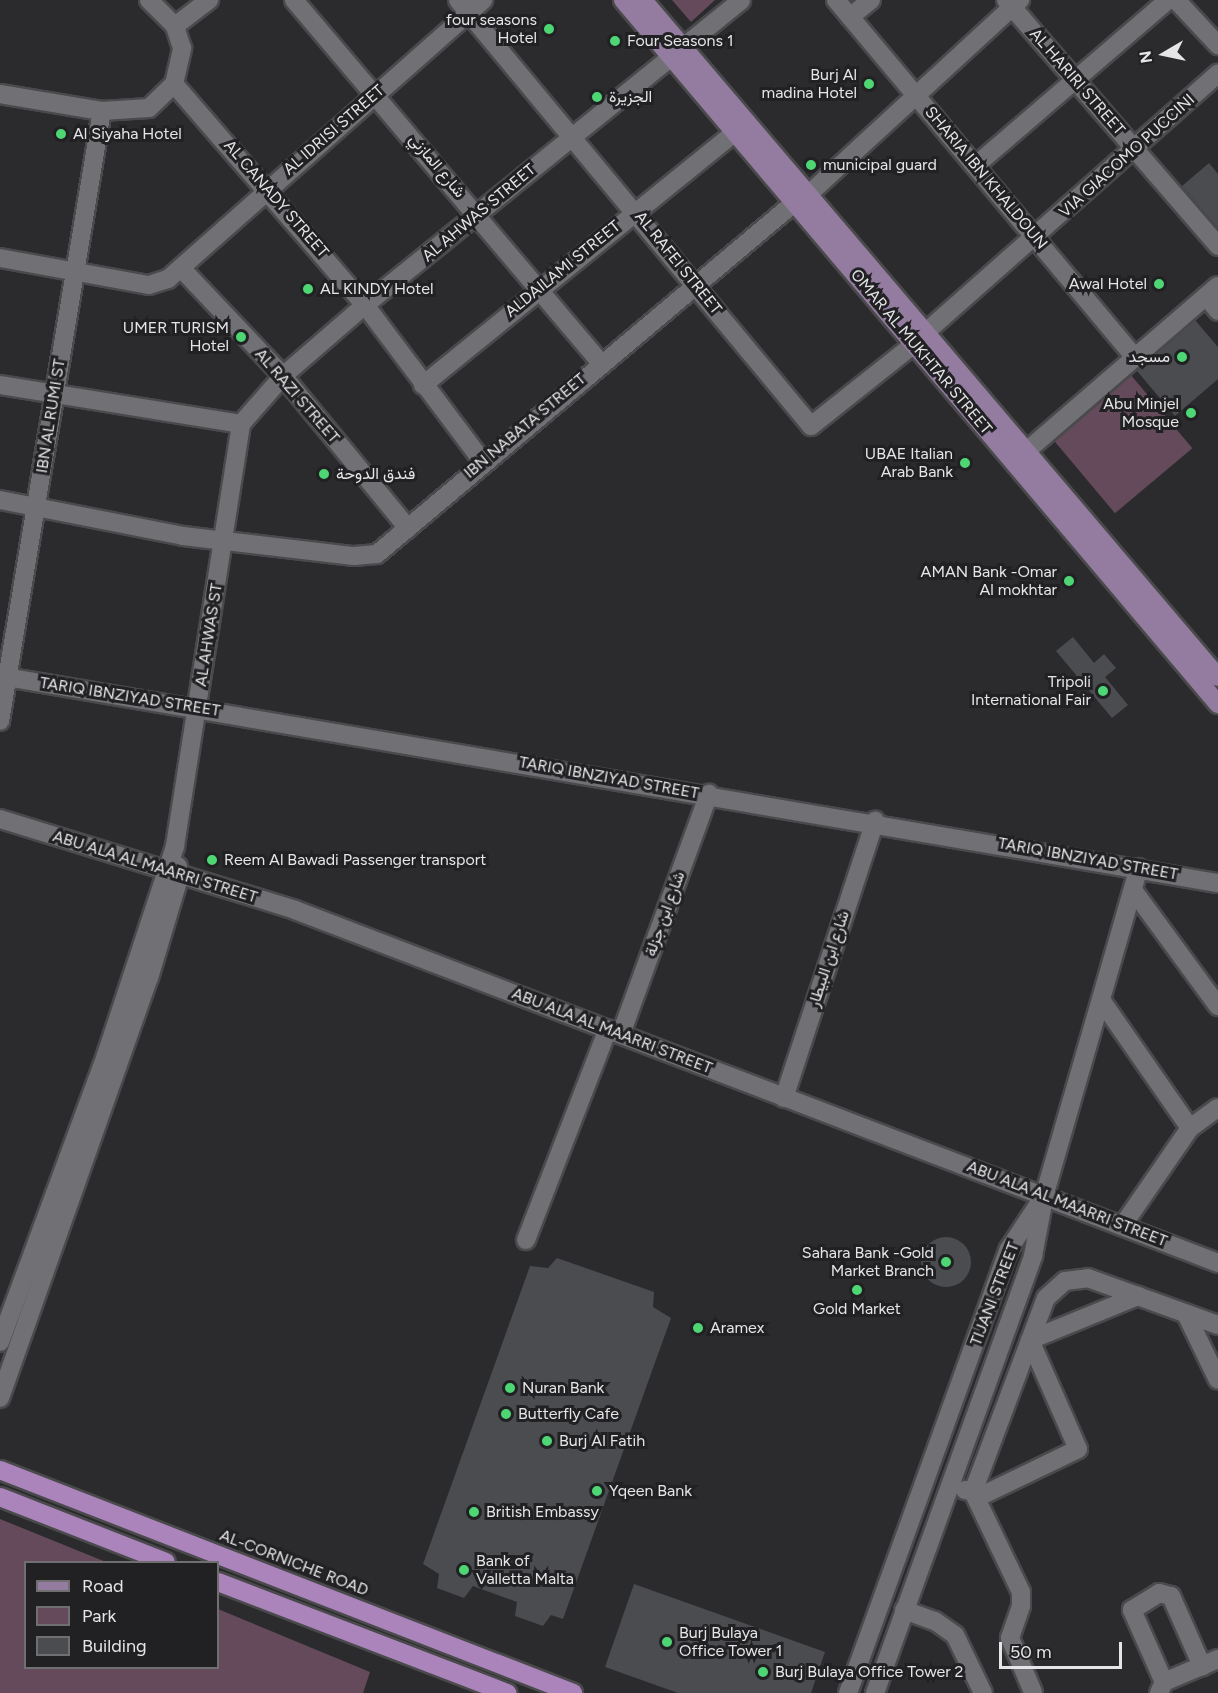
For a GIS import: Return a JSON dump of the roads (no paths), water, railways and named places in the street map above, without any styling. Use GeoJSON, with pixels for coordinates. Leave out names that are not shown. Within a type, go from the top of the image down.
{"type":"FeatureCollection","features":[{"type":"Feature","properties":{"kind":"highway","name":"AL-CORNICHE ROAD"},"geometry":{"type":"LineString","coordinates":[[0,1470],[573,1693]]}},
{"type":"Feature","properties":{"kind":"highway"},"geometry":{"type":"LineString","coordinates":[[0,1497],[161,1561]]}},
{"type":"Feature","properties":{"kind":"highway"},"geometry":{"type":"LineString","coordinates":[[219,1582],[507,1693]]}},
{"type":"Feature","properties":{"kind":"main road","name":"OMAR AL MUKHTAR STREET"},"geometry":{"type":"LineString","coordinates":[[623,0],[678,54],[1020,456],[1218,677]]}},
{"type":"Feature","properties":{"kind":"main road","name":"OMAR AL MUKHTAR STREET"},"geometry":{"type":"LineString","coordinates":[[643,0],[734,133],[801,199]]}},
{"type":"Feature","properties":{"kind":"main road","name":"OMAR AL MUKHTAR STREET"},"geometry":{"type":"LineString","coordinates":[[1020,456],[1218,704]]}},
{"type":"Feature","properties":{"kind":"street"},"geometry":{"type":"LineString","coordinates":[[0,94],[102,111],[149,108],[174,84],[182,48],[176,26],[149,0]]}},
{"type":"Feature","properties":{"kind":"street"},"geometry":{"type":"LineString","coordinates":[[176,26],[209,0]]}},
{"type":"Feature","properties":{"kind":"street","name":"شارع المازني"},"geometry":{"type":"LineString","coordinates":[[294,0],[376,92],[601,363]]}},
{"type":"Feature","properties":{"kind":"street","name":"AL IDRISI STREET"},"geometry":{"type":"LineString","coordinates":[[75,271],[158,284],[182,268],[376,92],[464,6],[483,0]]}},
{"type":"Feature","properties":{"kind":"street","name":"AL AHWAS STREET"},"geometry":{"type":"LineString","coordinates":[[241,424],[283,376],[365,305],[478,216],[573,133],[678,54],[741,0]]}},
{"type":"Feature","properties":{"kind":"street","name":"SHARIA IBN KHALDOUN"},"geometry":{"type":"LineString","coordinates":[[836,0],[1135,357]]}},
{"type":"Feature","properties":{"kind":"street"},"geometry":{"type":"LineString","coordinates":[[850,17],[871,0]]}},
{"type":"Feature","properties":{"kind":"street"},"geometry":{"type":"LineString","coordinates":[[975,166],[1168,0]]}},
{"type":"Feature","properties":{"kind":"street"},"geometry":{"type":"LineString","coordinates":[[1176,0],[1218,45]]}},
{"type":"Feature","properties":{"kind":"street","name":"AL HARIRI STREET"},"geometry":{"type":"LineString","coordinates":[[1012,2],[1218,246]]}},
{"type":"Feature","properties":{"kind":"street","name":"IBN NABATA STREET"},"geometry":{"type":"LineString","coordinates":[[0,500],[36,505],[138,529],[367,556],[377,554],[482,461],[694,283],[801,199],[919,98],[1012,2]]}},
{"type":"Feature","properties":{"kind":"street","name":"AL RAFEI STREET"},"geometry":{"type":"LineString","coordinates":[[464,6],[573,133],[811,426],[920,338]]}},
{"type":"Feature","properties":{"kind":"street","name":"VIA GIACOMO PUCCINI"},"geometry":{"type":"LineString","coordinates":[[920,338],[1136,150],[1218,74]]}},
{"type":"Feature","properties":{"kind":"street","name":"AL CANADY STREET"},"geometry":{"type":"LineString","coordinates":[[174,84],[268,188],[365,305],[482,461]]}},
{"type":"Feature","properties":{"kind":"street","name":"IBN AL RUMI ST"},"geometry":{"type":"LineString","coordinates":[[0,721],[4,676],[36,505],[102,111]]}},
{"type":"Feature","properties":{"kind":"street","name":"ALDAILAMI STREET"},"geometry":{"type":"LineString","coordinates":[[423,385],[635,209],[734,133]]}},
{"type":"Feature","properties":{"kind":"street"},"geometry":{"type":"LineString","coordinates":[[0,258],[75,271]]}},
{"type":"Feature","properties":{"kind":"street","name":"AL RAZI STREET"},"geometry":{"type":"LineString","coordinates":[[182,268],[283,376],[408,528]]}},
{"type":"Feature","properties":{"kind":"street"},"geometry":{"type":"LineString","coordinates":[[1020,456],[1212,291],[1218,310]]}},
{"type":"Feature","properties":{"kind":"street"},"geometry":{"type":"LineString","coordinates":[[0,385],[241,424]]}},
{"type":"Feature","properties":{"kind":"street","name":"AL AHWAS ST"},"geometry":{"type":"LineString","coordinates":[[172,875],[241,424]]}},
{"type":"Feature","properties":{"kind":"street","name":"TARIQ IBNZIYAD STREET"},"geometry":{"type":"LineString","coordinates":[[4,676],[875,821],[1218,882]]}},
{"type":"Feature","properties":{"kind":"street","name":"شارع ابن جزلة"},"geometry":{"type":"LineString","coordinates":[[526,1240],[615,1031],[708,795]]}},
{"type":"Feature","properties":{"kind":"street","name":"ABU ALA AL MAARRI STREET"},"geometry":{"type":"LineString","coordinates":[[0,819],[172,875],[295,910],[615,1031],[784,1098],[1046,1193],[1123,1225],[1216,1258]]}},
{"type":"Feature","properties":{"kind":"street","name":"شارع ابن البيطار"},"geometry":{"type":"LineString","coordinates":[[784,1098],[875,821]]}},
{"type":"Feature","properties":{"kind":"street"},"geometry":{"type":"LineString","coordinates":[[1046,1193],[1139,868]]}},
{"type":"Feature","properties":{"kind":"street"},"geometry":{"type":"LineString","coordinates":[[0,1342],[172,875]]}},
{"type":"Feature","properties":{"kind":"street"},"geometry":{"type":"LineString","coordinates":[[0,1398],[135,1022],[172,875]]}},
{"type":"Feature","properties":{"kind":"street"},"geometry":{"type":"LineString","coordinates":[[1133,890],[1218,1006]]}},
{"type":"Feature","properties":{"kind":"street"},"geometry":{"type":"LineString","coordinates":[[1101,1000],[1190,1128]]}},
{"type":"Feature","properties":{"kind":"street"},"geometry":{"type":"LineString","coordinates":[[1123,1225],[1190,1128],[1218,1108]]}},
{"type":"Feature","properties":{"kind":"street","name":"TIJANI STREET"},"geometry":{"type":"LineString","coordinates":[[848,1693],[922,1496],[1009,1249],[1046,1193]]}},
{"type":"Feature","properties":{"kind":"street","name":"TIJANI STREET"},"geometry":{"type":"LineString","coordinates":[[875,1693],[1033,1256],[1046,1193]]}},
{"type":"Feature","properties":{"kind":"street"},"geometry":{"type":"LineString","coordinates":[[1033,1692],[1010,1638],[1022,1606],[1021,1592],[973,1492],[1046,1298],[1065,1281],[1088,1278],[1218,1325]]}},
{"type":"Feature","properties":{"kind":"street"},"geometry":{"type":"LineString","coordinates":[[1030,1340],[1138,1296]]}},
{"type":"Feature","properties":{"kind":"street"},"geometry":{"type":"LineString","coordinates":[[1186,1314],[1218,1380]]}},
{"type":"Feature","properties":{"kind":"street"},"geometry":{"type":"LineString","coordinates":[[949,1485],[973,1492],[987,1493],[1078,1449],[1030,1340]]}},
{"type":"Feature","properties":{"kind":"street"},"geometry":{"type":"LineString","coordinates":[[970,1359],[992,1368]]}},
{"type":"Feature","properties":{"kind":"street"},"geometry":{"type":"LineString","coordinates":[[922,1496],[942,1504]]}},
{"type":"Feature","properties":{"kind":"street"},"geometry":{"type":"LineString","coordinates":[[1159,1593],[1171,1596],[1210,1663],[1161,1688],[1132,1610],[1159,1593]]}},
{"type":"Feature","properties":{"kind":"street"},"geometry":{"type":"LineString","coordinates":[[904,1610],[935,1621],[955,1635],[983,1693]]}},
{"type":"Feature","properties":{"kind":"place","name":"four seasons Hotel"},"geometry":{"type":"Point","coordinates":[549,29]}},
{"type":"Feature","properties":{"kind":"place","name":"Four Seasons 1"},"geometry":{"type":"Point","coordinates":[615,41]}},
{"type":"Feature","properties":{"kind":"place","name":"Burj Al madina Hotel"},"geometry":{"type":"Point","coordinates":[869,84]}},
{"type":"Feature","properties":{"kind":"place","name":"الجزيرة"},"geometry":{"type":"Point","coordinates":[597,97]}},
{"type":"Feature","properties":{"kind":"place","name":"Al Siyaha Hotel"},"geometry":{"type":"Point","coordinates":[61,134]}},
{"type":"Feature","properties":{"kind":"place","name":"municipal guard"},"geometry":{"type":"Point","coordinates":[811,165]}},
{"type":"Feature","properties":{"kind":"place","name":"Awal Hotel"},"geometry":{"type":"Point","coordinates":[1159,284]}},
{"type":"Feature","properties":{"kind":"place","name":"AL KINDY Hotel"},"geometry":{"type":"Point","coordinates":[308,289]}},
{"type":"Feature","properties":{"kind":"place","name":"UMER TURISM Hotel"},"geometry":{"type":"Point","coordinates":[241,337]}},
{"type":"Feature","properties":{"kind":"place","name":"مسجد"},"geometry":{"type":"Point","coordinates":[1182,357]}},
{"type":"Feature","properties":{"kind":"place","name":"Abu Minjel Mosque"},"geometry":{"type":"Point","coordinates":[1191,413]}},
{"type":"Feature","properties":{"kind":"place","name":"UBAE Italian Arab Bank"},"geometry":{"type":"Point","coordinates":[965,463]}},
{"type":"Feature","properties":{"kind":"place","name":"فندق الدوحة"},"geometry":{"type":"Point","coordinates":[324,474]}},
{"type":"Feature","properties":{"kind":"place","name":"AMAN Bank -Omar Al mokhtar"},"geometry":{"type":"Point","coordinates":[1069,581]}},
{"type":"Feature","properties":{"kind":"place","name":"Tripoli International Fair"},"geometry":{"type":"Point","coordinates":[1103,691]}},
{"type":"Feature","properties":{"kind":"place","name":"Reem Al Bawadi Passenger transport"},"geometry":{"type":"Point","coordinates":[212,860]}},
{"type":"Feature","properties":{"kind":"place","name":"Sahara Bank -Gold Market Branch"},"geometry":{"type":"Point","coordinates":[946,1262]}},
{"type":"Feature","properties":{"kind":"place","name":"Gold Market"},"geometry":{"type":"Point","coordinates":[857,1290]}},
{"type":"Feature","properties":{"kind":"place","name":"Aramex"},"geometry":{"type":"Point","coordinates":[698,1328]}},
{"type":"Feature","properties":{"kind":"place","name":"Nuran Bank"},"geometry":{"type":"Point","coordinates":[510,1388]}},
{"type":"Feature","properties":{"kind":"place","name":"Butterfly Cafe"},"geometry":{"type":"Point","coordinates":[506,1414]}},
{"type":"Feature","properties":{"kind":"place","name":"Burj Al Fatih"},"geometry":{"type":"Point","coordinates":[547,1441]}},
{"type":"Feature","properties":{"kind":"place","name":"Yqeen Bank"},"geometry":{"type":"Point","coordinates":[597,1491]}},
{"type":"Feature","properties":{"kind":"place","name":"British Embassy"},"geometry":{"type":"Point","coordinates":[474,1512]}},
{"type":"Feature","properties":{"kind":"place","name":"Bank of Valletta Malta"},"geometry":{"type":"Point","coordinates":[464,1570]}},
{"type":"Feature","properties":{"kind":"place","name":"Burj Bulaya Office Tower 1"},"geometry":{"type":"Point","coordinates":[667,1642]}},
{"type":"Feature","properties":{"kind":"place","name":"Burj Bulaya Office Tower 2"},"geometry":{"type":"Point","coordinates":[763,1672]}}]}
